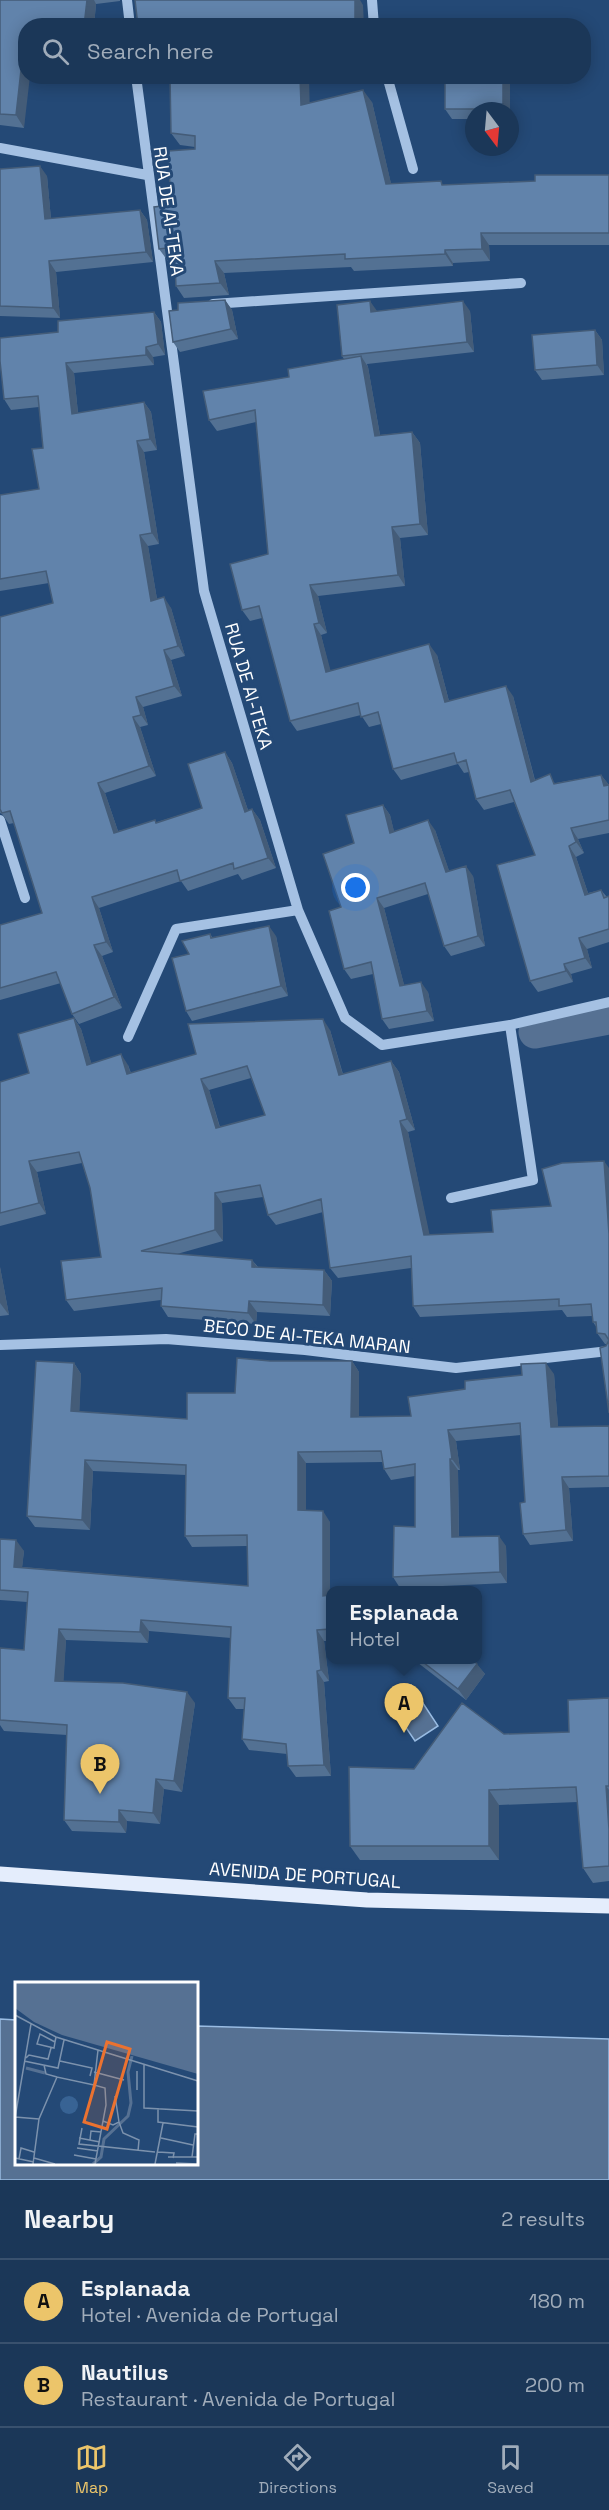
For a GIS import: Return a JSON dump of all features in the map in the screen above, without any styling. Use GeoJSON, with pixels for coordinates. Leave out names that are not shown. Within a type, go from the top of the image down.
{"type":"FeatureCollection","features":[{"type":"Feature","properties":{"kind":"main road","name":"AVENIDA DE PORTUGAL"},"geometry":{"type":"LineString","coordinates":[[0,1874],[367,1900],[609,1906]]}},
{"type":"Feature","properties":{"kind":"street"},"geometry":{"type":"LineString","coordinates":[[127,0],[129,18]]}},
{"type":"Feature","properties":{"kind":"street"},"geometry":{"type":"LineString","coordinates":[[372,0],[373,18]]}},
{"type":"Feature","properties":{"kind":"street","name":"RUA DE AI-TEKA"},"geometry":{"type":"LineString","coordinates":[[137,84],[147,175],[204,591],[298,910],[345,1018],[382,1045],[510,1024],[609,1002]]}},
{"type":"Feature","properties":{"kind":"street"},"geometry":{"type":"LineString","coordinates":[[389,84],[413,169]]}},
{"type":"Feature","properties":{"kind":"street"},"geometry":{"type":"LineString","coordinates":[[0,148],[147,175]]}},
{"type":"Feature","properties":{"kind":"street"},"geometry":{"type":"LineString","coordinates":[[201,304],[521,283]]}},
{"type":"Feature","properties":{"kind":"street"},"geometry":{"type":"LineString","coordinates":[[165,307],[177,306]]}},
{"type":"Feature","properties":{"kind":"street"},"geometry":{"type":"LineString","coordinates":[[0,820],[25,898]]}},
{"type":"Feature","properties":{"kind":"street"},"geometry":{"type":"LineString","coordinates":[[128,1037],[176,929],[298,910]]}},
{"type":"Feature","properties":{"kind":"street"},"geometry":{"type":"LineString","coordinates":[[451,1198],[533,1180],[510,1024]]}},
{"type":"Feature","properties":{"kind":"street","name":"BECO DE AI-TEKA MARAN"},"geometry":{"type":"LineString","coordinates":[[0,1345],[166,1339],[305,1350],[456,1368],[609,1351]]}},
{"type":"Feature","properties":{"kind":"water"},"geometry":{"type":"Polygon","coordinates":[[[411,1685],[438,1726],[415,1741],[388,1701],[411,1685]]]}},
{"type":"Feature","properties":{"kind":"water"},"geometry":{"type":"Polygon","coordinates":[[[0,2019],[15,2020],[15,2165],[198,2165],[198,2026],[609,2039],[609,2180],[0,2180],[0,2019]]]}},
{"type":"Feature","properties":{"kind":"building"},"geometry":{"type":"Polygon","coordinates":[[[0,0],[87,0],[85,18],[18,18],[19,84],[16,115],[0,114],[0,0]]]}},
{"type":"Feature","properties":{"kind":"building"},"geometry":{"type":"Polygon","coordinates":[[[135,0],[355,0],[355,18],[137,18],[135,0]]]}},
{"type":"Feature","properties":{"kind":"building"},"geometry":{"type":"Polygon","coordinates":[[[170,84],[300,84],[301,105],[363,90],[386,184],[441,181],[442,185],[535,181],[535,175],[609,175],[609,233],[481,233],[482,249],[445,250],[445,254],[345,259],[345,254],[215,261],[220,283],[176,286],[174,247],[159,249],[154,207],[171,205],[168,151],[195,149],[195,136],[171,133],[170,84]]]}},
{"type":"Feature","properties":{"kind":"building"},"geometry":{"type":"Polygon","coordinates":[[[445,84],[503,84],[503,102],[465,102],[465,109],[445,109],[445,84]]]}},
{"type":"Feature","properties":{"kind":"building"},"geometry":{"type":"Polygon","coordinates":[[[40,166],[45,219],[140,210],[146,252],[49,261],[53,308],[0,306],[0,169],[40,166]]]}},
{"type":"Feature","properties":{"kind":"building"},"geometry":{"type":"Polygon","coordinates":[[[225,300],[231,329],[173,342],[169,311],[178,310],[178,303],[225,300]]]}},
{"type":"Feature","properties":{"kind":"building"},"geometry":{"type":"Polygon","coordinates":[[[370,301],[371,312],[463,301],[467,342],[342,356],[337,305],[370,301]]]}},
{"type":"Feature","properties":{"kind":"building"},"geometry":{"type":"Polygon","coordinates":[[[154,312],[158,344],[146,347],[146,355],[66,363],[72,414],[144,402],[150,439],[137,441],[152,533],[140,535],[151,601],[164,597],[178,646],[164,650],[174,686],[136,697],[141,715],[133,717],[149,766],[98,783],[114,833],[155,820],[156,823],[202,808],[188,764],[225,752],[245,812],[252,809],[268,858],[234,869],[233,863],[180,881],[177,870],[92,897],[106,942],[94,945],[114,997],[72,1014],[56,972],[0,988],[0,925],[42,913],[10,811],[2,813],[0,809],[0,617],[53,603],[46,571],[0,579],[0,495],[39,489],[32,449],[43,448],[38,396],[4,399],[0,338],[58,332],[58,321],[154,312]]]}},
{"type":"Feature","properties":{"kind":"building"},"geometry":{"type":"Polygon","coordinates":[[[595,330],[597,365],[535,370],[532,335],[595,330]]]}},
{"type":"Feature","properties":{"kind":"building"},"geometry":{"type":"Polygon","coordinates":[[[361,356],[375,436],[412,432],[420,524],[392,527],[398,575],[310,585],[319,623],[314,624],[326,672],[429,644],[445,702],[506,686],[531,782],[550,774],[554,784],[601,775],[604,786],[609,785],[609,820],[571,828],[576,842],[569,846],[585,895],[601,890],[604,898],[609,896],[609,929],[579,938],[585,958],[564,964],[566,971],[530,981],[497,865],[535,855],[510,790],[476,799],[466,760],[457,763],[454,753],[393,769],[378,712],[361,717],[358,703],[290,721],[259,606],[242,610],[230,564],[268,554],[255,410],[209,420],[203,391],[289,377],[288,369],[361,356]]]}},
{"type":"Feature","properties":{"kind":"building"},"geometry":{"type":"Polygon","coordinates":[[[383,805],[390,833],[428,820],[446,872],[466,866],[478,936],[444,946],[425,883],[377,898],[400,986],[421,982],[427,1011],[382,1019],[371,962],[344,969],[329,911],[341,907],[323,854],[354,843],[346,815],[383,805]]]}},
{"type":"Feature","properties":{"kind":"building"},"geometry":{"type":"Polygon","coordinates":[[[269,926],[281,986],[186,1011],[172,958],[189,954],[182,941],[210,934],[211,938],[269,926]]]}},
{"type":"Feature","properties":{"kind":"building"},"geometry":{"type":"Polygon","coordinates":[[[74,1018],[87,1065],[121,1054],[127,1074],[196,1054],[188,1024],[323,1019],[339,1075],[391,1061],[407,1119],[400,1121],[424,1235],[493,1232],[491,1210],[551,1206],[542,1169],[562,1163],[604,1161],[609,1234],[609,1340],[605,1334],[597,1333],[591,1304],[559,1306],[559,1299],[413,1306],[411,1256],[330,1268],[321,1199],[268,1215],[260,1185],[215,1193],[215,1230],[141,1251],[252,1260],[252,1267],[324,1270],[323,1305],[249,1301],[248,1313],[161,1306],[162,1288],[66,1300],[61,1261],[101,1257],[90,1188],[79,1152],[29,1161],[39,1203],[0,1213],[0,1082],[29,1073],[18,1034],[74,1018]],[[247,1066],[201,1079],[216,1128],[265,1115],[247,1066]]]}},
{"type":"Feature","properties":{"kind":"building"},"geometry":{"type":"Polygon","coordinates":[[[609,1340],[609,1413],[600,1348],[606,1346],[609,1340]]]}},
{"type":"Feature","properties":{"kind":"building"},"geometry":{"type":"Polygon","coordinates":[[[237,1358],[270,1361],[352,1361],[351,1417],[411,1416],[408,1397],[465,1389],[465,1381],[522,1375],[521,1364],[546,1363],[551,1427],[609,1426],[609,1476],[562,1477],[566,1530],[523,1534],[520,1503],[525,1502],[520,1423],[448,1430],[452,1459],[450,1459],[452,1537],[499,1536],[500,1572],[393,1577],[394,1526],[415,1527],[415,1464],[384,1469],[381,1451],[298,1452],[298,1510],[323,1511],[323,1596],[326,1596],[326,1629],[317,1630],[321,1670],[317,1671],[324,1765],[288,1766],[286,1744],[242,1739],[245,1698],[228,1698],[231,1627],[141,1620],[140,1632],[59,1629],[55,1681],[123,1683],[187,1692],[174,1781],[156,1779],[153,1813],[119,1810],[119,1822],[64,1820],[67,1725],[0,1720],[0,1648],[24,1650],[28,1592],[0,1590],[0,1539],[16,1540],[14,1567],[248,1586],[247,1535],[185,1536],[186,1465],[85,1460],[82,1520],[27,1516],[36,1361],[74,1363],[71,1411],[187,1419],[187,1393],[235,1393],[237,1358]]]}},
{"type":"Feature","properties":{"kind":"building"},"geometry":{"type":"Polygon","coordinates":[[[426,1664],[477,1664],[458,1689],[426,1664]]]}},
{"type":"Feature","properties":{"kind":"building"},"geometry":{"type":"Polygon","coordinates":[[[609,1698],[609,1786],[606,1786],[609,1866],[583,1868],[576,1787],[489,1790],[489,1846],[350,1846],[349,1767],[414,1769],[462,1703],[504,1734],[569,1732],[568,1700],[609,1698]]]}},
{"type":"Feature","properties":{"kind":"waterway"},"geometry":{"type":"LineString","coordinates":[[535,1032],[609,1018]]}},
{"type":"Feature","properties":{"kind":"place","name":"Esplanada"},"geometry":{"type":"Point","coordinates":[404,1733]}},
{"type":"Feature","properties":{"kind":"place","name":"Nautilus"},"geometry":{"type":"Point","coordinates":[100,1794]}}]}
